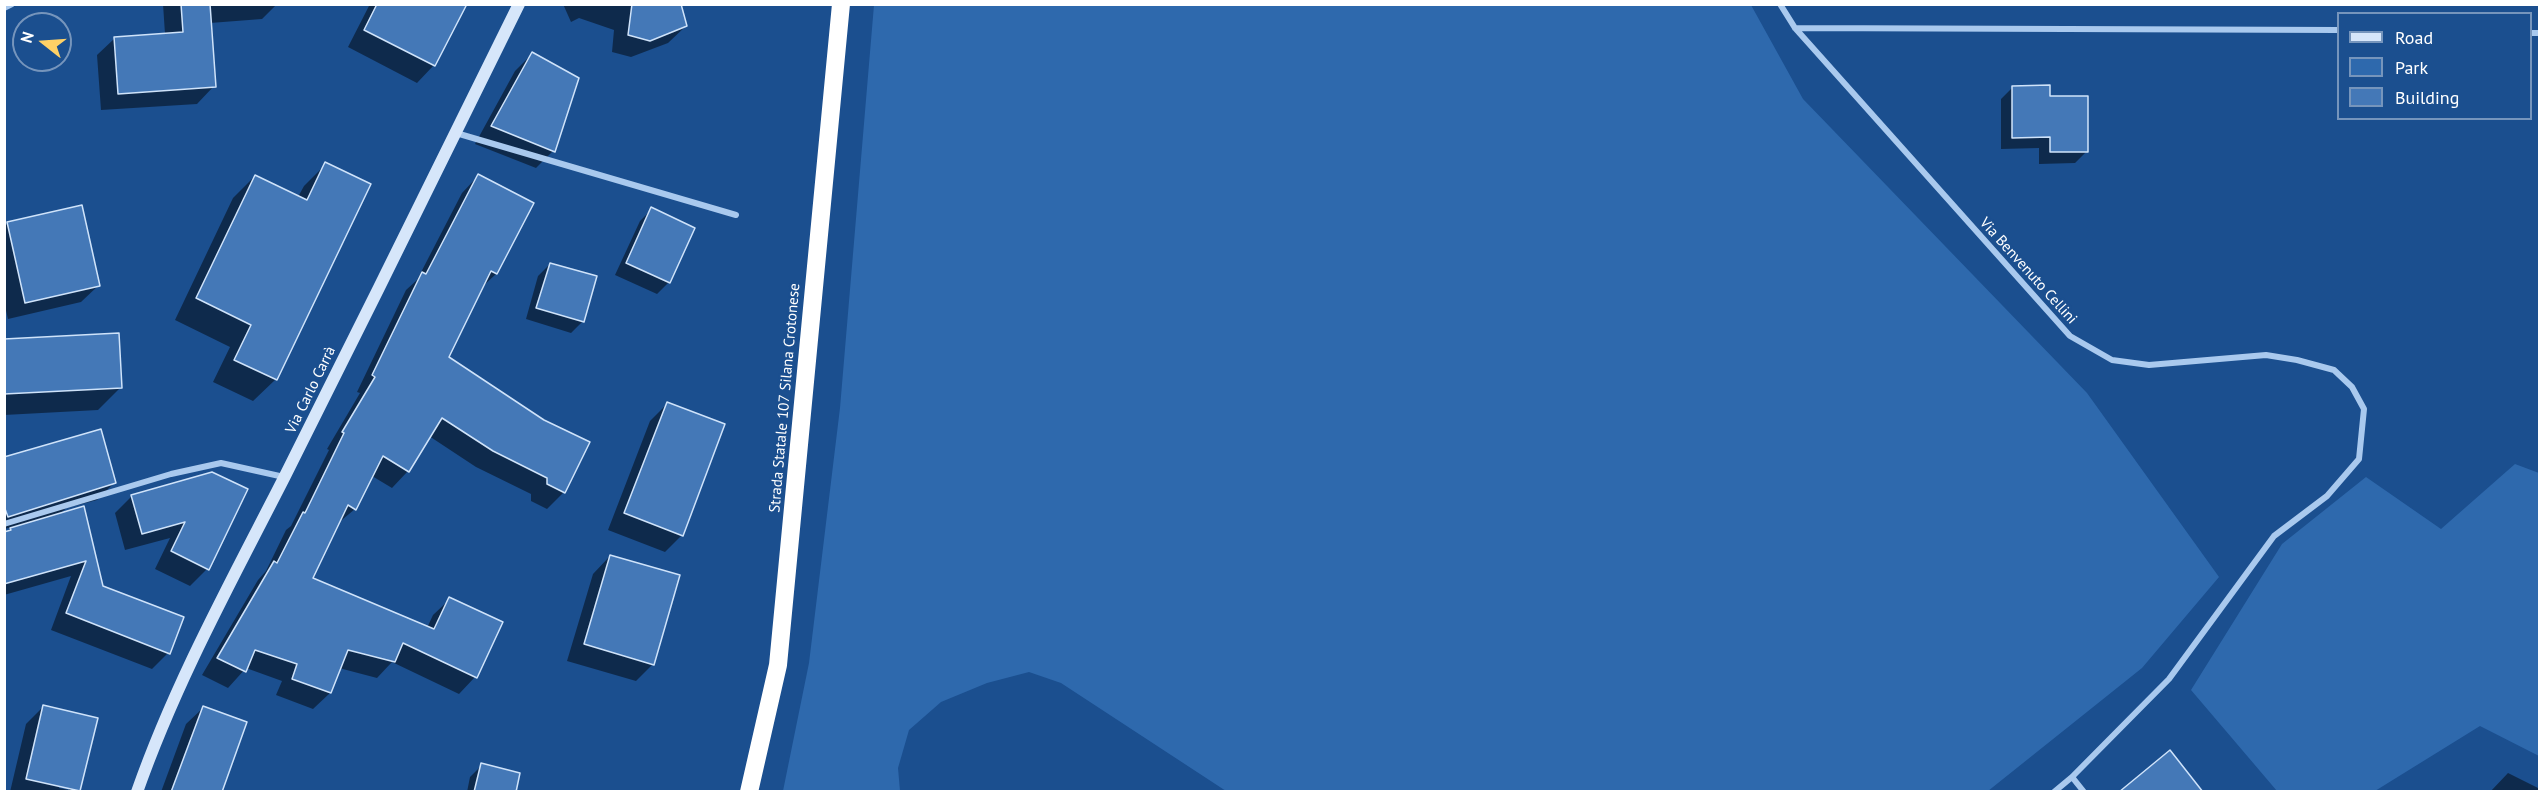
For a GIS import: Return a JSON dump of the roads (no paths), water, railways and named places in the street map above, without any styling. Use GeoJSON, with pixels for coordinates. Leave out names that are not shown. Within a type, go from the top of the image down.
{"type":"FeatureCollection","features":[{"type":"Feature","properties":{"kind":"highway","name":"Strada Statale 107 Silana Crotonese"},"geometry":{"type":"LineString","coordinates":[[749,791],[778,665],[841,4]]}},
{"type":"Feature","properties":{"kind":"main road","name":"Via Carlo Carrà"},"geometry":{"type":"LineString","coordinates":[[137,792],[174,696],[227,585],[284,477],[519,4]]}},
{"type":"Feature","properties":{"kind":"street"},"geometry":{"type":"LineString","coordinates":[[4,8],[12,4]]}},
{"type":"Feature","properties":{"kind":"street","name":"Via Benvenuto Cellini"},"geometry":{"type":"LineString","coordinates":[[1780,4],[1795,28],[2070,336],[2112,360],[2149,365],[2266,356],[2297,360],[2334,370],[2352,387],[2364,409],[2359,459],[2327,496],[2274,536],[2169,679],[2073,777],[2054,792]]}},
{"type":"Feature","properties":{"kind":"street"},"geometry":{"type":"LineString","coordinates":[[1795,28],[2337,30]]}},
{"type":"Feature","properties":{"kind":"street"},"geometry":{"type":"LineString","coordinates":[[456,133],[736,215]]}},
{"type":"Feature","properties":{"kind":"street"},"geometry":{"type":"LineString","coordinates":[[4,524],[171,474],[221,463],[284,477]]}},
{"type":"Feature","properties":{"kind":"street"},"geometry":{"type":"LineString","coordinates":[[2073,777],[2084,792]]}}]}
